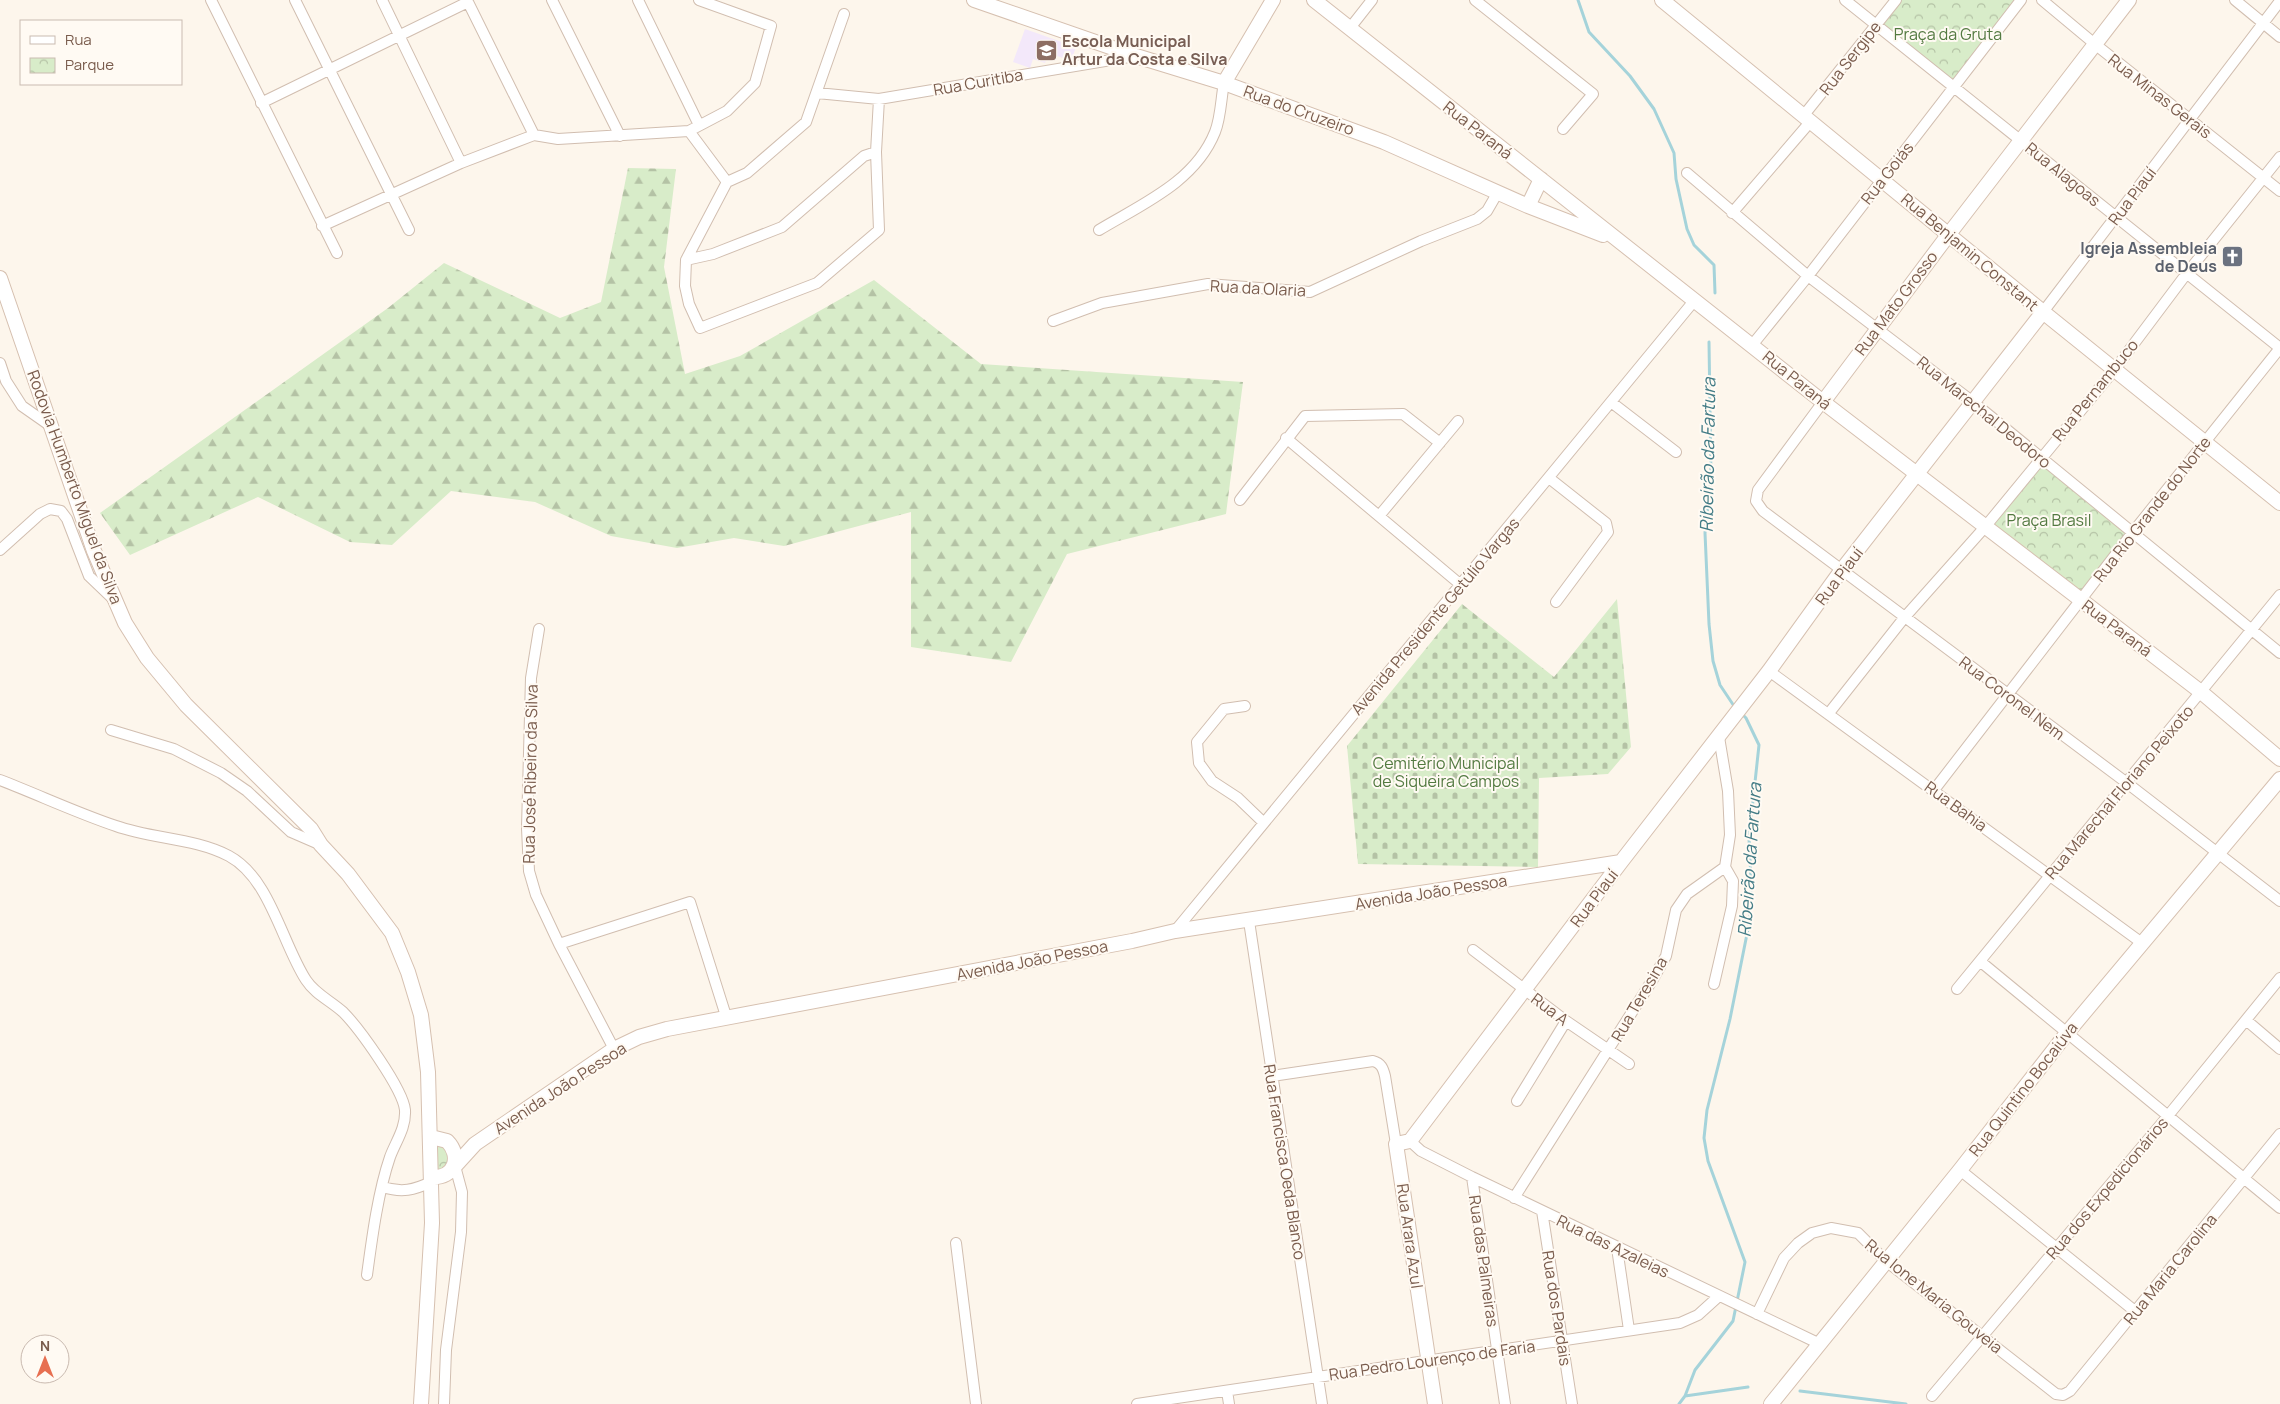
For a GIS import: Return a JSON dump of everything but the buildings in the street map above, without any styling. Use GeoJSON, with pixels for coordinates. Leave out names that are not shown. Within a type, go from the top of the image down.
{"type":"FeatureCollection","features":[{"type":"Feature","properties":{"kind":"street"},"geometry":{"type":"LineString","coordinates":[[211,0],[337,253]]}},
{"type":"Feature","properties":{"kind":"street"},"geometry":{"type":"LineString","coordinates":[[296,0],[409,230]]}},
{"type":"Feature","properties":{"kind":"street"},"geometry":{"type":"LineString","coordinates":[[382,0],[461,163]]}},
{"type":"Feature","properties":{"kind":"street"},"geometry":{"type":"LineString","coordinates":[[552,0],[620,136]]}},
{"type":"Feature","properties":{"kind":"street"},"geometry":{"type":"LineString","coordinates":[[638,0],[699,125]]}},
{"type":"Feature","properties":{"kind":"street"},"geometry":{"type":"LineString","coordinates":[[322,226],[461,163],[534,135],[558,139],[689,131],[727,111],[755,83],[771,26],[699,0]]}},
{"type":"Feature","properties":{"kind":"street","name":"Rua do Cruzeiro"},"geometry":{"type":"LineString","coordinates":[[974,0],[1136,56],[1224,83],[1384,142],[1528,206],[1616,240]]}},
{"type":"Feature","properties":{"kind":"street"},"geometry":{"type":"LineString","coordinates":[[1099,230],[1176,184],[1201,158],[1215,131],[1224,83],[1273,0]]}},
{"type":"Feature","properties":{"kind":"street","name":"Rua Paraná"},"geometry":{"type":"LineString","coordinates":[[1314,0],[1616,240],[1753,344],[1823,402],[2201,692],[2280,759]]}},
{"type":"Feature","properties":{"kind":"street"},"geometry":{"type":"LineString","coordinates":[[1350,28],[1372,0]]}},
{"type":"Feature","properties":{"kind":"street","name":"Rua Benjamin Constant"},"geometry":{"type":"LineString","coordinates":[[1662,0],[2042,312],[2280,503]]}},
{"type":"Feature","properties":{"kind":"street","name":"Rua Alagoas"},"geometry":{"type":"LineString","coordinates":[[1845,0],[2280,348]]}},
{"type":"Feature","properties":{"kind":"street","name":"Rua Sergipe"},"geometry":{"type":"LineString","coordinates":[[1732,213],[1896,0]]}},
{"type":"Feature","properties":{"kind":"street","name":"Rua Goiás"},"geometry":{"type":"LineString","coordinates":[[1753,344],[1808,276],[2021,0]]}},
{"type":"Feature","properties":{"kind":"street","name":"Rua Minas Gerais"},"geometry":{"type":"LineString","coordinates":[[2042,0],[2280,191]]}},
{"type":"Feature","properties":{"kind":"street","name":"Rua Mato Grosso"},"geometry":{"type":"LineString","coordinates":[[1758,490],[1948,234],[2022,141],[2129,0]]}},
{"type":"Feature","properties":{"kind":"street"},"geometry":{"type":"LineString","coordinates":[[2236,0],[2280,37]]}},
{"type":"Feature","properties":{"kind":"street"},"geometry":{"type":"LineString","coordinates":[[261,103],[468,1],[534,135]]}},
{"type":"Feature","properties":{"kind":"street"},"geometry":{"type":"LineString","coordinates":[[1477,1],[1593,94],[1562,129]]}},
{"type":"Feature","properties":{"kind":"street","name":"Rua Piauí"},"geometry":{"type":"LineString","coordinates":[[1403,1142],[1525,990],[1621,862],[1770,671],[1841,571],[2116,217],[2280,1]]}},
{"type":"Feature","properties":{"kind":"street"},"geometry":{"type":"LineString","coordinates":[[844,14],[806,122],[747,173],[727,182],[686,260],[685,286],[689,304],[700,328],[817,283],[879,230],[876,152],[879,99]]}},
{"type":"Feature","properties":{"kind":"street","name":"Rua Curitiba"},"geometry":{"type":"LineString","coordinates":[[816,93],[879,99],[1136,56]]}},
{"type":"Feature","properties":{"kind":"street"},"geometry":{"type":"LineString","coordinates":[[689,131],[727,182]]}},
{"type":"Feature","properties":{"kind":"street"},"geometry":{"type":"LineString","coordinates":[[686,260],[713,254],[782,226],[864,156],[876,152]]}},
{"type":"Feature","properties":{"kind":"street","name":"Rua Pernambuco"},"geometry":{"type":"LineString","coordinates":[[1829,713],[1904,618],[1985,527],[2040,457],[2114,369],[2187,273],[2280,157]]}},
{"type":"Feature","properties":{"kind":"street","name":"Rua Marechal Deodoro"},"geometry":{"type":"LineString","coordinates":[[1687,173],[1808,276],[1973,402],[2280,653]]}},
{"type":"Feature","properties":{"kind":"street"},"geometry":{"type":"LineString","coordinates":[[1528,206],[1541,179]]}},
{"type":"Feature","properties":{"kind":"street","name":"Rua da Olaria"},"geometry":{"type":"LineString","coordinates":[[1053,321],[1102,303],[1208,284],[1310,292],[1421,241],[1477,219],[1487,211],[1498,192]]}},
{"type":"Feature","properties":{"kind":"street","name":"Rodovia Humberto Miguel da Silva"},"geometry":{"type":"LineString","coordinates":[[0,278],[53,427],[94,551],[113,599],[125,623],[147,658],[186,705],[311,829],[321,845],[348,874],[392,932],[408,972],[421,1015],[428,1072],[431,1137],[432,1223],[421,1404]]}},
{"type":"Feature","properties":{"kind":"street","name":"Avenida Presidente Getúlio Vargas"},"geometry":{"type":"LineString","coordinates":[[1175,931],[1694,300]]}},
{"type":"Feature","properties":{"kind":"street","name":"Rua Rio Grande do Norte"},"geometry":{"type":"LineString","coordinates":[[1934,790],[2133,532],[2280,348]]}},
{"type":"Feature","properties":{"kind":"street"},"geometry":{"type":"LineString","coordinates":[[0,363],[6,381],[22,406],[53,427]]}},
{"type":"Feature","properties":{"kind":"street"},"geometry":{"type":"LineString","coordinates":[[1611,402],[1676,452]]}},
{"type":"Feature","properties":{"kind":"street"},"geometry":{"type":"LineString","coordinates":[[1240,500],[1286,438],[1305,416],[1403,414],[1440,444]]}},
{"type":"Feature","properties":{"kind":"street"},"geometry":{"type":"LineString","coordinates":[[1379,516],[1458,421]]}},
{"type":"Feature","properties":{"kind":"street"},"geometry":{"type":"LineString","coordinates":[[1286,438],[1461,584]]}},
{"type":"Feature","properties":{"kind":"street"},"geometry":{"type":"LineString","coordinates":[[1549,478],[1606,523],[1608,532],[1556,602]]}},
{"type":"Feature","properties":{"kind":"street","name":"Rua Coronel Nem"},"geometry":{"type":"LineString","coordinates":[[1758,490],[1756,501],[1763,511],[2127,783],[2280,901]]}},
{"type":"Feature","properties":{"kind":"street"},"geometry":{"type":"LineString","coordinates":[[0,550],[40,514],[50,510],[61,511],[67,519],[89,576],[113,599]]}},
{"type":"Feature","properties":{"kind":"street","name":"Rua Marechal Floriano Peixoto"},"geometry":{"type":"LineString","coordinates":[[1957,989],[2280,595]]}},
{"type":"Feature","properties":{"kind":"street","name":"Rua José Ribeiro da Silva"},"geometry":{"type":"LineString","coordinates":[[539,629],[531,678],[527,828],[528,871],[536,895],[559,944],[614,1050]]}},
{"type":"Feature","properties":{"kind":"street","name":"Rua Bahia"},"geometry":{"type":"LineString","coordinates":[[1770,671],[2142,943]]}},
{"type":"Feature","properties":{"kind":"street"},"geometry":{"type":"LineString","coordinates":[[1245,706],[1224,708],[1197,742],[1199,763],[1212,781],[1238,798],[1264,823]]}},
{"type":"Feature","properties":{"kind":"street"},"geometry":{"type":"LineString","coordinates":[[111,730],[174,749],[221,773],[247,791],[292,832],[321,845]]}},
{"type":"Feature","properties":{"kind":"street"},"geometry":{"type":"LineString","coordinates":[[1714,984],[1732,906],[1733,881],[1725,868],[1730,834],[1728,791],[1719,736]]}},
{"type":"Feature","properties":{"kind":"street","name":"Rua Quintino Bocaiúva"},"geometry":{"type":"LineString","coordinates":[[1771,1404],[1960,1170],[2067,1033],[2280,779]]}},
{"type":"Feature","properties":{"kind":"street"},"geometry":{"type":"LineString","coordinates":[[0,780],[117,827],[190,843],[230,856],[250,875],[266,896],[307,982],[343,1012],[381,1062],[403,1099],[405,1111],[403,1126],[390,1156],[367,1275]]}},
{"type":"Feature","properties":{"kind":"street","name":"Avenida João Pessoa"},"geometry":{"type":"LineString","coordinates":[[383,1187],[411,1191],[432,1179],[444,1176],[475,1144],[614,1050],[638,1038],[667,1029],[726,1016],[817,1002],[1175,931],[1621,862]]}},
{"type":"Feature","properties":{"kind":"street","name":"Rua Teresina"},"geometry":{"type":"LineString","coordinates":[[1514,1198],[1610,1050],[1666,956],[1676,910],[1687,894],[1725,868]]}},
{"type":"Feature","properties":{"kind":"street"},"geometry":{"type":"LineString","coordinates":[[559,944],[690,902],[726,1016]]}},
{"type":"Feature","properties":{"kind":"street","name":"Rua Francisca Oeda Blanco"},"geometry":{"type":"LineString","coordinates":[[1249,920],[1322,1404]]}},
{"type":"Feature","properties":{"kind":"street","name":"Rua A"},"geometry":{"type":"LineString","coordinates":[[1473,950],[1566,1021],[1628,1064]]}},
{"type":"Feature","properties":{"kind":"street"},"geometry":{"type":"LineString","coordinates":[[1981,962],[2280,1208]]}},
{"type":"Feature","properties":{"kind":"street","name":"Rua dos Expedicionários"},"geometry":{"type":"LineString","coordinates":[[1932,1396],[2280,978]]}},
{"type":"Feature","properties":{"kind":"street"},"geometry":{"type":"LineString","coordinates":[[2246,1020],[2280,1049]]}},
{"type":"Feature","properties":{"kind":"street"},"geometry":{"type":"LineString","coordinates":[[1517,1102],[1566,1021]]}},
{"type":"Feature","properties":{"kind":"street","name":"Rua Arara Azul"},"geometry":{"type":"LineString","coordinates":[[1272,1076],[1373,1061],[1379,1062],[1384,1068],[1403,1142],[1435,1404]]}},
{"type":"Feature","properties":{"kind":"street","name":"Rua Maria Carolina"},"geometry":{"type":"LineString","coordinates":[[2056,1394],[2063,1395],[2070,1391],[2280,1134]]}},
{"type":"Feature","properties":{"kind":"street"},"geometry":{"type":"LineString","coordinates":[[431,1137],[475,1144]]}},
{"type":"Feature","properties":{"kind":"street"},"geometry":{"type":"LineString","coordinates":[[444,1404],[446,1350],[461,1232],[462,1192],[455,1166],[455,1152],[447,1141]]}},
{"type":"Feature","properties":{"kind":"street","name":"Rua das Azaleias"},"geometry":{"type":"LineString","coordinates":[[1403,1142],[1472,1178],[1820,1344]]}},
{"type":"Feature","properties":{"kind":"street"},"geometry":{"type":"LineString","coordinates":[[1960,1170],[2136,1312]]}},
{"type":"Feature","properties":{"kind":"street","name":"Rua das Palmeiras"},"geometry":{"type":"LineString","coordinates":[[1472,1178],[1505,1404]]}},
{"type":"Feature","properties":{"kind":"street","name":"Rua dos Pardais"},"geometry":{"type":"LineString","coordinates":[[1542,1211],[1572,1404]]}},
{"type":"Feature","properties":{"kind":"street","name":"Rua Ione Maria Gouveia"},"geometry":{"type":"LineString","coordinates":[[1757,1314],[1784,1258],[1798,1243],[1812,1233],[1831,1228],[1858,1233],[1886,1261],[2056,1394]]}},
{"type":"Feature","properties":{"kind":"street"},"geometry":{"type":"LineString","coordinates":[[956,1243],[976,1404]]}},
{"type":"Feature","properties":{"kind":"street"},"geometry":{"type":"LineString","coordinates":[[1618,1248],[1629,1330]]}},
{"type":"Feature","properties":{"kind":"street","name":"Rua Pedro Lourenço de Faria"},"geometry":{"type":"LineString","coordinates":[[1138,1404],[1428,1359],[1680,1323],[1698,1315],[1722,1298]]}},
{"type":"Feature","properties":{"kind":"street"},"geometry":{"type":"LineString","coordinates":[[1227,1391],[1229,1404]]}},
{"type":"Feature","properties":{"kind":"shaded area","name":"Escola Municipal Artur da Costa e Silva"},"geometry":{"type":"Polygon","coordinates":[[[1025,29],[1076,47],[1071,61],[1049,53],[1045,63],[1033,59],[1030,68],[1013,62],[1025,29]]]}},
{"type":"Feature","properties":{"kind":"green space","name":"Praça da Gruta"},"geometry":{"type":"Polygon","coordinates":[[[1900,0],[2015,0],[1954,82],[1880,24],[1900,0]]]}},
{"type":"Feature","properties":{"kind":"green space"},"geometry":{"type":"Polygon","coordinates":[[[628,168],[676,169],[664,267],[685,374],[740,356],[874,280],[981,364],[1243,382],[1226,514],[1067,554],[1011,662],[911,647],[911,512],[784,546],[734,538],[677,548],[611,536],[535,502],[451,491],[392,545],[350,542],[258,497],[130,555],[100,513],[388,308],[444,263],[560,318],[601,302],[628,168]]]}},
{"type":"Feature","properties":{"kind":"green space","name":"Praça Brasil"},"geometry":{"type":"Polygon","coordinates":[[[2040,461],[2129,532],[2081,596],[1989,527],[2040,461]]]}},
{"type":"Feature","properties":{"kind":"green space","name":"Cemitério Municipal de Siqueira Campos"},"geometry":{"type":"Polygon","coordinates":[[[1617,599],[1631,747],[1608,774],[1539,778],[1538,867],[1358,864],[1347,746],[1462,604],[1554,677],[1617,599]]]}},
{"type":"Feature","properties":{"kind":"green space"},"geometry":{"type":"Polygon","coordinates":[[[434,1138],[440,1138],[455,1160],[436,1177],[434,1138]]]}},
{"type":"Feature","properties":{"kind":"waterway","name":"Ribeirão da Fartura"},"geometry":{"type":"LineString","coordinates":[[1578,0],[1589,32],[1630,76],[1654,109],[1674,153],[1676,179],[1687,229],[1694,245],[1714,265],[1715,293]]}},
{"type":"Feature","properties":{"kind":"waterway","name":"Ribeirão da Fartura"},"geometry":{"type":"LineString","coordinates":[[1709,342],[1711,477],[1705,533],[1709,624],[1713,661],[1720,685],[1736,709]]}},
{"type":"Feature","properties":{"kind":"waterway","name":"Ribeirão da Fartura"},"geometry":{"type":"LineString","coordinates":[[1679,1404],[1685,1396],[1695,1370],[1733,1321],[1745,1262],[1708,1161],[1704,1138],[1707,1110],[1730,1019],[1750,919],[1749,838],[1759,745],[1746,718],[1741,713]]}},
{"type":"Feature","properties":{"kind":"waterway"},"geometry":{"type":"LineString","coordinates":[[1685,1396],[1748,1387]]}},
{"type":"Feature","properties":{"kind":"waterway"},"geometry":{"type":"LineString","coordinates":[[1800,1391],[1906,1404]]}},
{"type":"Feature","properties":{"kind":"place","name":"Escola Municipal Artur da Costa e Silva"},"geometry":{"type":"Point","coordinates":[1046,50]}},
{"type":"Feature","properties":{"kind":"place","name":"Igreja Assembleia de Deus"},"geometry":{"type":"Point","coordinates":[2233,257]}}]}
